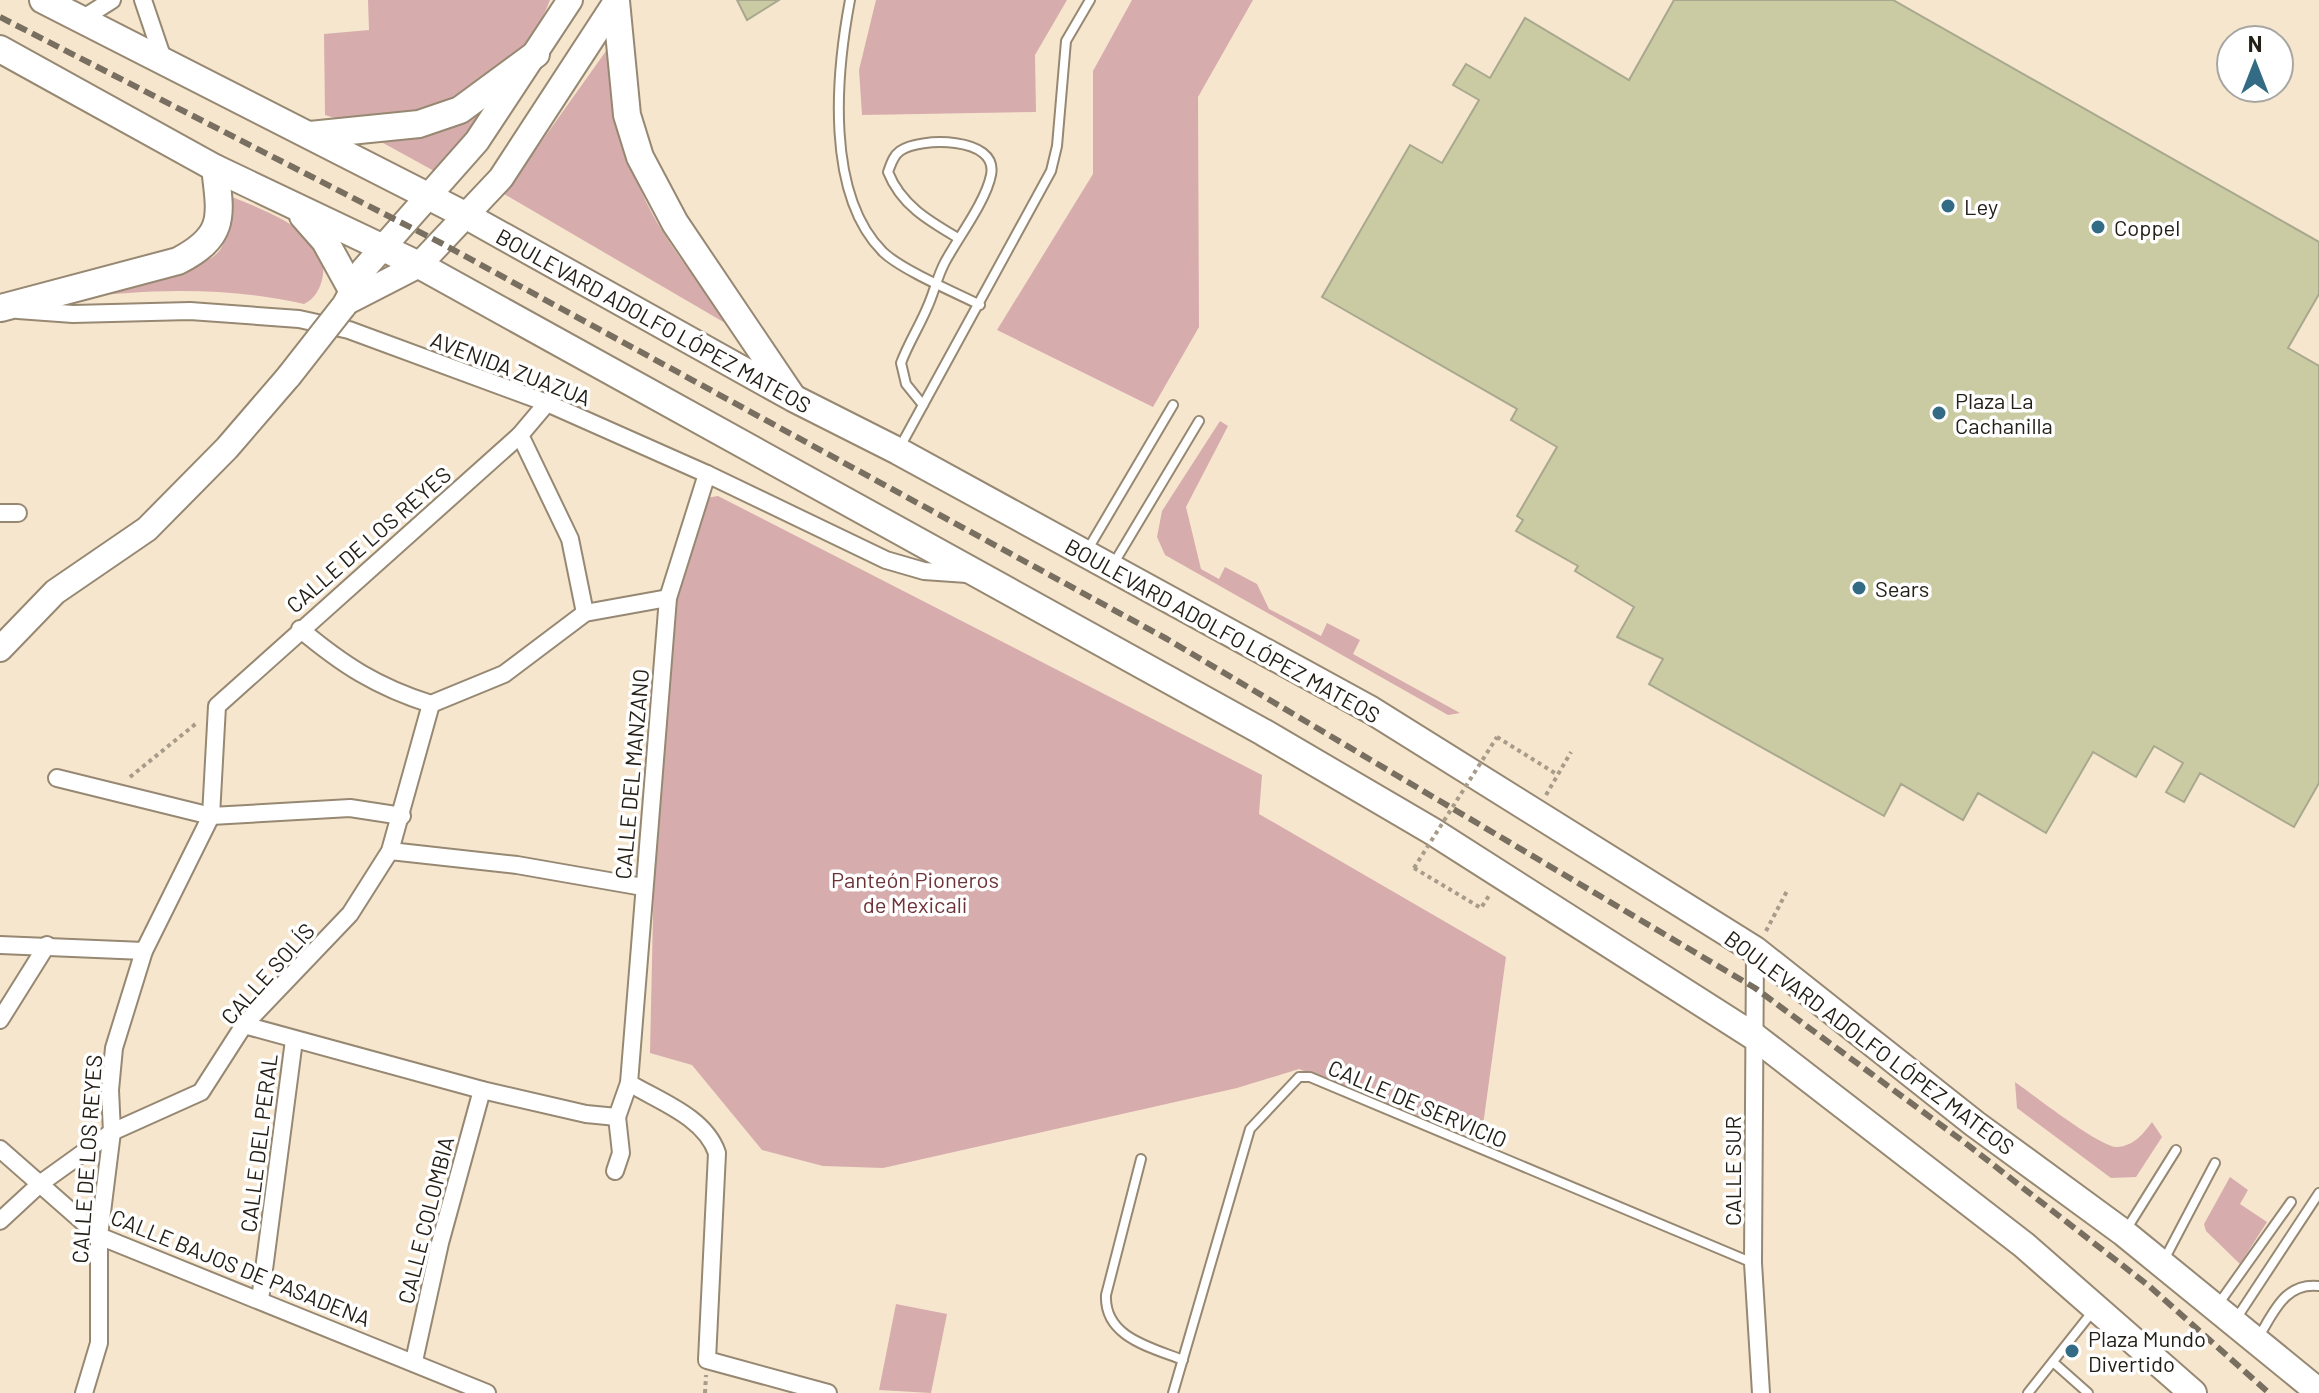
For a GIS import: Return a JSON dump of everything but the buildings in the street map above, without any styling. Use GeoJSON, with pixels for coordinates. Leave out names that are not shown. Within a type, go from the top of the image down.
{"type":"FeatureCollection","features":[{"type":"Feature","properties":{"kind":"main road","name":"BOULEVARD ADOLFO LÓPEZ MATEOS"},"geometry":{"type":"LineString","coordinates":[[43,0],[465,215],[793,398],[898,451],[1358,702],[1755,950],[1975,1124],[2124,1233],[2319,1392]]}},
{"type":"Feature","properties":{"kind":"main road"},"geometry":{"type":"LineString","coordinates":[[0,649],[55,592],[147,529],[227,448],[289,376],[382,248],[477,141],[570,0]]}},
{"type":"Feature","properties":{"kind":"main road"},"geometry":{"type":"LineString","coordinates":[[347,300],[419,265],[501,178],[616,0]]}},
{"type":"Feature","properties":{"kind":"main road"},"geometry":{"type":"LineString","coordinates":[[616,0],[627,115],[640,157],[675,223],[793,398]]}},
{"type":"Feature","properties":{"kind":"main road"},"geometry":{"type":"LineString","coordinates":[[0,49],[215,168],[419,265],[1263,732],[1432,831],[1755,1037],[2024,1245],[2193,1393]]}},
{"type":"Feature","properties":{"kind":"main road"},"geometry":{"type":"LineString","coordinates":[[310,135],[419,124],[460,110],[536,54]]}},
{"type":"Feature","properties":{"kind":"main road"},"geometry":{"type":"LineString","coordinates":[[0,308],[85,283],[178,261],[202,248],[216,233],[220,207],[215,168]]}},
{"type":"Feature","properties":{"kind":"main road"},"geometry":{"type":"LineString","coordinates":[[293,205],[325,241],[347,300]]}},
{"type":"Feature","properties":{"kind":"street"},"geometry":{"type":"LineString","coordinates":[[82,19],[112,0]]}},
{"type":"Feature","properties":{"kind":"street"},"geometry":{"type":"LineString","coordinates":[[143,0],[163,59]]}},
{"type":"Feature","properties":{"kind":"street","name":"AVENIDA ZUAZUA"},"geometry":{"type":"LineString","coordinates":[[0,308],[73,314],[190,311],[299,319],[349,330],[547,403],[707,474],[886,560],[924,571],[979,575]]}},
{"type":"Feature","properties":{"kind":"street","name":"CALLE DE LOS REYES"},"geometry":{"type":"LineString","coordinates":[[84,1393],[99,1343],[99,1236],[112,1132],[110,1090],[114,1048],[144,951],[211,816],[217,706],[520,435],[547,403]]}},
{"type":"Feature","properties":{"kind":"street"},"geometry":{"type":"LineString","coordinates":[[520,435],[570,539],[585,613]]}},
{"type":"Feature","properties":{"kind":"street","name":"CALLE DEL MANZANO"},"geometry":{"type":"LineString","coordinates":[[629,1083],[668,598],[707,474]]}},
{"type":"Feature","properties":{"kind":"street"},"geometry":{"type":"LineString","coordinates":[[0,513],[18,513]]}},
{"type":"Feature","properties":{"kind":"street"},"geometry":{"type":"LineString","coordinates":[[300,629],[342,665],[392,692],[431,704],[504,674],[585,613],[668,598]]}},
{"type":"Feature","properties":{"kind":"street","name":"CALLE SOLÍS"},"geometry":{"type":"LineString","coordinates":[[0,1221],[41,1183],[112,1132],[201,1092],[244,1025],[350,914],[390,851],[431,704]]}},
{"type":"Feature","properties":{"kind":"street"},"geometry":{"type":"LineString","coordinates":[[57,778],[211,816],[350,808],[402,816]]}},
{"type":"Feature","properties":{"kind":"street"},"geometry":{"type":"LineString","coordinates":[[390,851],[517,865],[643,887]]}},
{"type":"Feature","properties":{"kind":"street"},"geometry":{"type":"LineString","coordinates":[[0,945],[144,951]]}},
{"type":"Feature","properties":{"kind":"street"},"geometry":{"type":"LineString","coordinates":[[0,1020],[47,945]]}},
{"type":"Feature","properties":{"kind":"street","name":"CALLE SUR"},"geometry":{"type":"LineString","coordinates":[[1755,950],[1753,1263],[1761,1393]]}},
{"type":"Feature","properties":{"kind":"street"},"geometry":{"type":"LineString","coordinates":[[244,1025],[482,1090],[586,1114],[617,1117]]}},
{"type":"Feature","properties":{"kind":"street","name":"CALLE DEL PERAL"},"geometry":{"type":"LineString","coordinates":[[260,1300],[294,1040]]}},
{"type":"Feature","properties":{"kind":"street"},"geometry":{"type":"LineString","coordinates":[[615,1171],[621,1153],[617,1117],[629,1083],[700,1126],[712,1137],[717,1153],[707,1360],[828,1393]]}},
{"type":"Feature","properties":{"kind":"street","name":"CALLE COLOMBIA"},"geometry":{"type":"LineString","coordinates":[[414,1361],[440,1243],[482,1090]]}},
{"type":"Feature","properties":{"kind":"street","name":"CALLE BAJOS DE PASADENA"},"geometry":{"type":"LineString","coordinates":[[0,1149],[99,1236],[487,1393]]}},
{"type":"Feature","properties":{"kind":"lane"},"geometry":{"type":"LineString","coordinates":[[850,0],[842,44],[841,142],[845,183],[863,226],[885,253],[980,305]]}},
{"type":"Feature","properties":{"kind":"lane"},"geometry":{"type":"LineString","coordinates":[[898,451],[1051,171],[1057,146],[1066,41],[1090,0]]}},
{"type":"Feature","properties":{"kind":"lane"},"geometry":{"type":"LineString","coordinates":[[923,405],[906,384],[901,363],[929,305],[935,281],[958,238],[991,174],[990,162],[982,151],[950,142],[909,147],[898,152],[888,172],[892,183],[921,216],[958,238]]}},
{"type":"Feature","properties":{"kind":"lane"},"geometry":{"type":"LineString","coordinates":[[1086,553],[1173,405]]}},
{"type":"Feature","properties":{"kind":"lane"},"geometry":{"type":"LineString","coordinates":[[1112,567],[1199,421]]}},
{"type":"Feature","properties":{"kind":"lane","name":"CALLE DE SERVICIO"},"geometry":{"type":"LineString","coordinates":[[1173,1393],[1250,1129],[1293,1082],[1304,1076],[1753,1263]]}},
{"type":"Feature","properties":{"kind":"lane"},"geometry":{"type":"LineString","coordinates":[[2124,1233],[2176,1150]]}},
{"type":"Feature","properties":{"kind":"lane"},"geometry":{"type":"LineString","coordinates":[[1141,1159],[1106,1295],[1107,1314],[1113,1326],[1132,1338],[1183,1360]]}},
{"type":"Feature","properties":{"kind":"lane"},"geometry":{"type":"LineString","coordinates":[[2162,1265],[2215,1163]]}},
{"type":"Feature","properties":{"kind":"lane"},"geometry":{"type":"LineString","coordinates":[[2224,1316],[2308,1214],[2319,1193]]}},
{"type":"Feature","properties":{"kind":"lane"},"geometry":{"type":"LineString","coordinates":[[2224,1316],[2291,1202]]}},
{"type":"Feature","properties":{"kind":"lane"},"geometry":{"type":"LineString","coordinates":[[2256,1341],[2280,1302],[2292,1289],[2304,1285],[2319,1286]]}},
{"type":"Feature","properties":{"kind":"lane"},"geometry":{"type":"LineString","coordinates":[[2028,1393],[2095,1307]]}},
{"type":"Feature","properties":{"kind":"lane"},"geometry":{"type":"LineString","coordinates":[[2053,1362],[2088,1393]]}},
{"type":"Feature","properties":{"kind":"path"},"geometry":{"type":"LineString","coordinates":[[113,791],[217,706]]}},
{"type":"Feature","properties":{"kind":"path"},"geometry":{"type":"LineString","coordinates":[[1481,908],[1414,868],[1497,737],[1558,775]]}},
{"type":"Feature","properties":{"kind":"path"},"geometry":{"type":"LineString","coordinates":[[1536,813],[1571,752]]}},
{"type":"Feature","properties":{"kind":"path"},"geometry":{"type":"LineString","coordinates":[[1755,950],[1787,891]]}},
{"type":"Feature","properties":{"kind":"green space"},"geometry":{"type":"Polygon","coordinates":[[[368,0],[550,0],[523,47],[485,82],[462,95],[438,105],[386,117],[348,120],[325,115],[324,34],[369,30],[368,0]]]}},
{"type":"Feature","properties":{"kind":"green space"},"geometry":{"type":"Polygon","coordinates":[[[876,0],[1067,0],[1035,55],[1036,112],[862,115],[859,70],[876,0]]]}},
{"type":"Feature","properties":{"kind":"green space"},"geometry":{"type":"Polygon","coordinates":[[[1132,0],[1253,0],[1198,97],[1199,327],[1153,407],[997,330],[1093,174],[1093,71],[1132,0]]]}},
{"type":"Feature","properties":{"kind":"green space"},"geometry":{"type":"Polygon","coordinates":[[[606,51],[625,145],[651,212],[732,327],[504,194],[606,51]]]}},
{"type":"Feature","properties":{"kind":"green space"},"geometry":{"type":"Polygon","coordinates":[[[503,92],[436,172],[374,138],[503,92]]]}},
{"type":"Feature","properties":{"kind":"green space"},"geometry":{"type":"Polygon","coordinates":[[[230,196],[276,216],[307,236],[323,263],[322,280],[311,300],[304,304],[244,294],[186,291],[67,299],[172,275],[209,259],[220,250],[226,238],[230,196]]]}},
{"type":"Feature","properties":{"kind":"green space"},"geometry":{"type":"Polygon","coordinates":[[[1220,421],[1228,426],[1186,507],[1201,569],[1219,579],[1225,567],[1257,584],[1269,609],[1321,636],[1327,623],[1360,640],[1353,654],[1460,713],[1448,715],[1165,555],[1157,537],[1162,511],[1220,421]]]}},
{"type":"Feature","properties":{"kind":"green space","name":"Panteón Pioneros de Mexicali"},"geometry":{"type":"Polygon","coordinates":[[[718,496],[1262,775],[1259,814],[1506,957],[1481,1140],[1299,1069],[1237,1088],[883,1168],[823,1166],[762,1150],[692,1065],[650,1053],[655,824],[675,601],[706,498],[718,496]]]}},
{"type":"Feature","properties":{"kind":"green space"},"geometry":{"type":"Polygon","coordinates":[[[2015,1082],[2082,1130],[2109,1145],[2117,1147],[2133,1142],[2152,1122],[2162,1137],[2136,1177],[2111,1178],[2017,1108],[2015,1082]]]}},
{"type":"Feature","properties":{"kind":"green space"},"geometry":{"type":"Polygon","coordinates":[[[2230,1177],[2248,1190],[2240,1204],[2267,1222],[2240,1264],[2206,1231],[2204,1224],[2230,1177]]]}},
{"type":"Feature","properties":{"kind":"green space"},"geometry":{"type":"Polygon","coordinates":[[[896,1304],[947,1314],[931,1393],[879,1390],[896,1304]]]}},
{"type":"Feature","properties":{"kind":"railway"},"geometry":{"type":"LineString","coordinates":[[0,17],[441,243],[1167,639],[1755,988],[1964,1142],[2149,1286],[2269,1393]]}},
{"type":"Feature","properties":{"kind":"place","name":"Ley"},"geometry":{"type":"Point","coordinates":[1948,206]}},
{"type":"Feature","properties":{"kind":"place","name":"Coppel"},"geometry":{"type":"Point","coordinates":[2098,227]}},
{"type":"Feature","properties":{"kind":"place","name":"Plaza La Cachanilla"},"geometry":{"type":"Point","coordinates":[1939,413]}},
{"type":"Feature","properties":{"kind":"place","name":"Sears"},"geometry":{"type":"Point","coordinates":[1859,588]}},
{"type":"Feature","properties":{"kind":"place","name":"Plaza Mundo Divertido"},"geometry":{"type":"Point","coordinates":[2072,1351]}}]}
